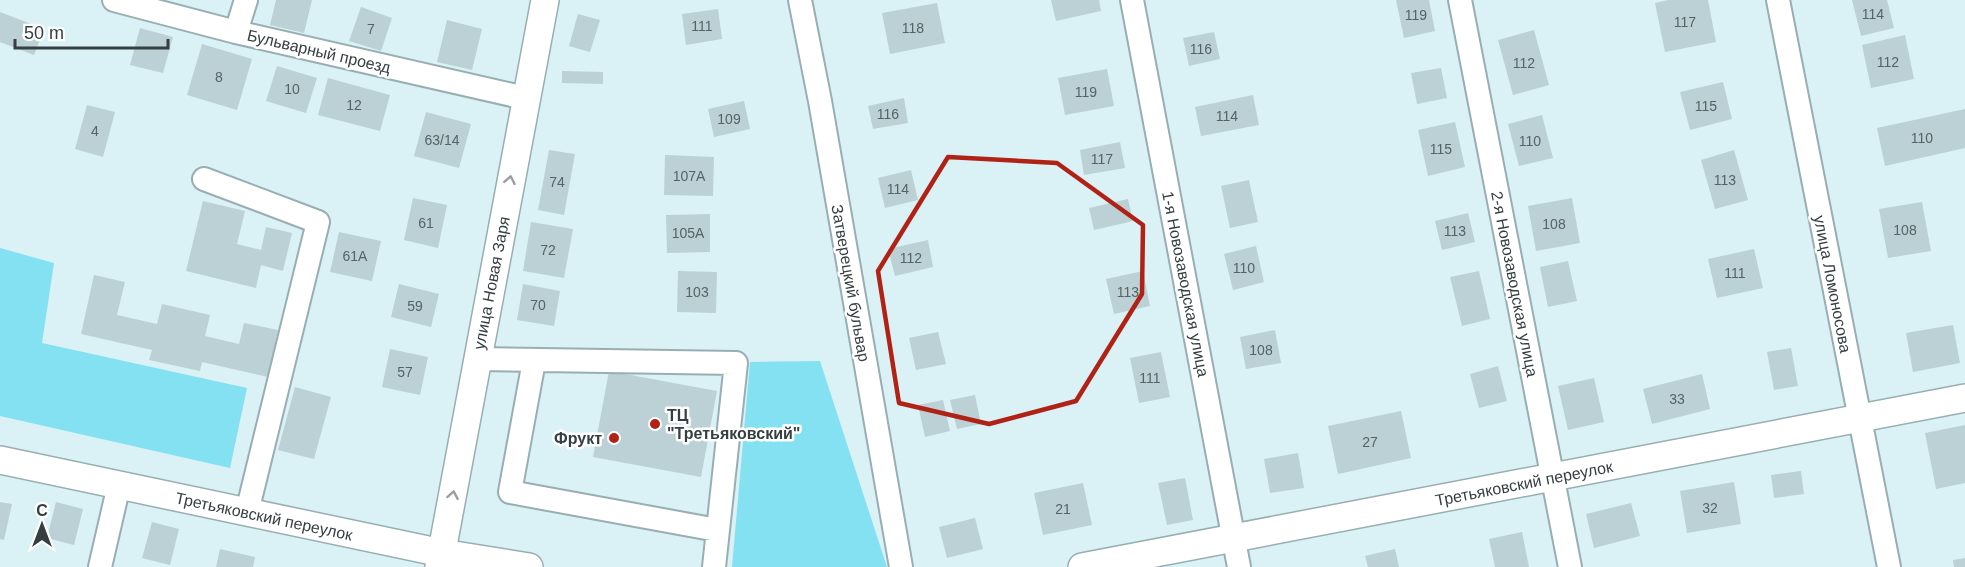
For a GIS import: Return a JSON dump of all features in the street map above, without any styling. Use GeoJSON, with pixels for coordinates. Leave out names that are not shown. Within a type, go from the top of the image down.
{"type":"FeatureCollection","features":[{"type":"Feature","properties":{"kind":"main road","name":"улица Новая Заря"},"geometry":{"type":"LineString","coordinates":[[441,560],[545,0]]}},
{"type":"Feature","properties":{"kind":"main road","name":"Третьяковский переулок"},"geometry":{"type":"LineString","coordinates":[[1082,567],[1965,398]]}},
{"type":"Feature","properties":{"kind":"main road","name":"Третьяковский переулок"},"geometry":{"type":"LineString","coordinates":[[0,460],[247,512],[441,560],[529,567]]}},
{"type":"Feature","properties":{"kind":"street","name":"Бульварный проезд"},"geometry":{"type":"LineString","coordinates":[[114,0],[236,32],[525,98]]}},
{"type":"Feature","properties":{"kind":"street"},"geometry":{"type":"LineString","coordinates":[[236,32],[246,0]]}},
{"type":"Feature","properties":{"kind":"street","name":"Затверецкий бульвар"},"geometry":{"type":"LineString","coordinates":[[800,0],[820,100],[901,567]]}},
{"type":"Feature","properties":{"kind":"street","name":"1-я Новозаводская улица"},"geometry":{"type":"LineString","coordinates":[[1132,0],[1239,567]]}},
{"type":"Feature","properties":{"kind":"street","name":"2-я Новозаводская улица"},"geometry":{"type":"LineString","coordinates":[[1460,0],[1570,567]]}},
{"type":"Feature","properties":{"kind":"street","name":"улица Ломоносова"},"geometry":{"type":"LineString","coordinates":[[1778,0],[1889,567]]}},
{"type":"Feature","properties":{"kind":"street"},"geometry":{"type":"LineString","coordinates":[[204,179],[318,222],[247,512]]}},
{"type":"Feature","properties":{"kind":"street"},"geometry":{"type":"LineString","coordinates":[[477,359],[736,363],[714,567]]}},
{"type":"Feature","properties":{"kind":"street"},"geometry":{"type":"LineString","coordinates":[[534,361],[510,492],[717,530]]}},
{"type":"Feature","properties":{"kind":"street"},"geometry":{"type":"LineString","coordinates":[[100,567],[119,485]]}},
{"type":"Feature","properties":{"kind":"highlighted area"},"geometry":{"type":"Polygon","coordinates":[[[948,157],[1057,163],[1143,225],[1142,294],[1076,401],[989,424],[899,403],[878,271],[948,157]]]}},
{"type":"Feature","properties":{"kind":"shaded area"},"geometry":{"type":"Polygon","coordinates":[[[0,248],[54,263],[42,343],[247,388],[230,468],[0,416],[0,248]]]}},
{"type":"Feature","properties":{"kind":"shaded area"},"geometry":{"type":"Polygon","coordinates":[[[820,361],[887,567],[732,567],[750,362],[820,361]]]}},
{"type":"Feature","properties":{"kind":"building"},"geometry":{"type":"Polygon","coordinates":[[[276,0],[312,0],[304,33],[270,25],[276,0]]]}},
{"type":"Feature","properties":{"kind":"building"},"geometry":{"type":"Polygon","coordinates":[[[1051,0],[1099,0],[1101,11],[1056,21],[1051,0]]]}},
{"type":"Feature","properties":{"kind":"building"},"geometry":{"type":"Polygon","coordinates":[[[1396,0],[1429,0],[1435,31],[1404,38],[1396,0]]]}},
{"type":"Feature","properties":{"kind":"building"},"geometry":{"type":"Polygon","coordinates":[[[1668,0],[1708,0],[1716,42],[1665,52],[1655,3],[1668,0]]]}},
{"type":"Feature","properties":{"kind":"building"},"geometry":{"type":"Polygon","coordinates":[[[1852,0],[1887,0],[1894,28],[1861,36],[1852,0]]]}},
{"type":"Feature","properties":{"kind":"building"},"geometry":{"type":"Polygon","coordinates":[[[937,3],[945,43],[890,54],[882,13],[937,3]]]}},
{"type":"Feature","properties":{"kind":"building"},"geometry":{"type":"Polygon","coordinates":[[[361,7],[392,18],[381,51],[349,41],[361,7]]]}},
{"type":"Feature","properties":{"kind":"building"},"geometry":{"type":"Polygon","coordinates":[[[718,9],[722,39],[686,45],[682,14],[718,9]]]}},
{"type":"Feature","properties":{"kind":"building"},"geometry":{"type":"Polygon","coordinates":[[[0,12],[44,29],[34,55],[0,42],[0,12]]]}},
{"type":"Feature","properties":{"kind":"building"},"geometry":{"type":"Polygon","coordinates":[[[578,14],[600,20],[590,52],[569,46],[578,14]]]}},
{"type":"Feature","properties":{"kind":"building"},"geometry":{"type":"Polygon","coordinates":[[[447,20],[482,29],[472,70],[437,62],[447,20]]]}},
{"type":"Feature","properties":{"kind":"building"},"geometry":{"type":"Polygon","coordinates":[[[140,28],[173,37],[163,73],[130,65],[140,28]]]}},
{"type":"Feature","properties":{"kind":"building"},"geometry":{"type":"Polygon","coordinates":[[[1534,30],[1549,85],[1513,95],[1498,40],[1534,30]]]}},
{"type":"Feature","properties":{"kind":"building"},"geometry":{"type":"Polygon","coordinates":[[[1214,32],[1220,59],[1189,66],[1183,38],[1214,32]]]}},
{"type":"Feature","properties":{"kind":"building"},"geometry":{"type":"Polygon","coordinates":[[[1905,35],[1914,79],[1871,88],[1862,45],[1905,35]]]}},
{"type":"Feature","properties":{"kind":"building"},"geometry":{"type":"Polygon","coordinates":[[[202,44],[252,59],[237,110],[187,95],[202,44]]]}},
{"type":"Feature","properties":{"kind":"building"},"geometry":{"type":"Polygon","coordinates":[[[277,66],[317,78],[306,113],[266,101],[277,66]]]}},
{"type":"Feature","properties":{"kind":"building"},"geometry":{"type":"Polygon","coordinates":[[[1441,68],[1447,98],[1417,104],[1411,73],[1441,68]]]}},
{"type":"Feature","properties":{"kind":"building"},"geometry":{"type":"Polygon","coordinates":[[[1107,69],[1114,106],[1065,115],[1058,78],[1107,69]]]}},
{"type":"Feature","properties":{"kind":"building"},"geometry":{"type":"Polygon","coordinates":[[[562,71],[603,72],[603,84],[562,83],[562,71]]]}},
{"type":"Feature","properties":{"kind":"building"},"geometry":{"type":"Polygon","coordinates":[[[328,78],[390,95],[380,131],[318,115],[328,78]]]}},
{"type":"Feature","properties":{"kind":"building"},"geometry":{"type":"Polygon","coordinates":[[[1723,82],[1732,119],[1690,130],[1680,92],[1723,82]]]}},
{"type":"Feature","properties":{"kind":"building"},"geometry":{"type":"Polygon","coordinates":[[[1253,95],[1259,125],[1201,136],[1195,107],[1253,95]]]}},
{"type":"Feature","properties":{"kind":"building"},"geometry":{"type":"Polygon","coordinates":[[[904,98],[908,123],[873,129],[868,106],[904,98]]]}},
{"type":"Feature","properties":{"kind":"building"},"geometry":{"type":"Polygon","coordinates":[[[744,101],[750,129],[714,137],[708,109],[744,101]]]}},
{"type":"Feature","properties":{"kind":"building"},"geometry":{"type":"Polygon","coordinates":[[[87,105],[115,112],[103,157],[75,149],[87,105]]]}},
{"type":"Feature","properties":{"kind":"building"},"geometry":{"type":"Polygon","coordinates":[[[1965,109],[1965,148],[1885,166],[1877,128],[1965,109]]]}},
{"type":"Feature","properties":{"kind":"building"},"geometry":{"type":"Polygon","coordinates":[[[426,112],[471,124],[459,168],[414,156],[426,112]]]}},
{"type":"Feature","properties":{"kind":"building"},"geometry":{"type":"Polygon","coordinates":[[[1542,115],[1553,158],[1519,166],[1508,124],[1542,115]]]}},
{"type":"Feature","properties":{"kind":"building"},"geometry":{"type":"Polygon","coordinates":[[[1455,122],[1465,167],[1428,176],[1418,130],[1455,122]]]}},
{"type":"Feature","properties":{"kind":"building"},"geometry":{"type":"Polygon","coordinates":[[[1120,142],[1125,168],[1084,175],[1080,150],[1120,142]]]}},
{"type":"Feature","properties":{"kind":"building"},"geometry":{"type":"Polygon","coordinates":[[[549,150],[575,154],[564,215],[538,210],[549,150]]]}},
{"type":"Feature","properties":{"kind":"building"},"geometry":{"type":"Polygon","coordinates":[[[1734,150],[1748,200],[1715,209],[1701,160],[1734,150]]]}},
{"type":"Feature","properties":{"kind":"building"},"geometry":{"type":"Polygon","coordinates":[[[665,155],[714,157],[713,196],[664,195],[665,155]]]}},
{"type":"Feature","properties":{"kind":"building"},"geometry":{"type":"Polygon","coordinates":[[[911,170],[918,200],[885,208],[878,178],[911,170]]]}},
{"type":"Feature","properties":{"kind":"building"},"geometry":{"type":"Polygon","coordinates":[[[1249,180],[1258,222],[1230,228],[1221,186],[1249,180]]]}},
{"type":"Feature","properties":{"kind":"building"},"geometry":{"type":"Polygon","coordinates":[[[413,198],[447,205],[438,248],[404,240],[413,198]]]}},
{"type":"Feature","properties":{"kind":"building"},"geometry":{"type":"Polygon","coordinates":[[[1572,198],[1580,243],[1536,251],[1528,206],[1572,198]]]}},
{"type":"Feature","properties":{"kind":"building"},"geometry":{"type":"Polygon","coordinates":[[[1128,199],[1133,221],[1094,230],[1089,208],[1128,199]]]}},
{"type":"Feature","properties":{"kind":"building"},"geometry":{"type":"Polygon","coordinates":[[[203,201],[245,211],[237,244],[261,250],[266,227],[292,233],[283,271],[261,265],[256,288],[186,271],[203,201]]]}},
{"type":"Feature","properties":{"kind":"building"},"geometry":{"type":"Polygon","coordinates":[[[1922,202],[1931,251],[1888,258],[1879,209],[1922,202]]]}},
{"type":"Feature","properties":{"kind":"building"},"geometry":{"type":"Polygon","coordinates":[[[1468,213],[1475,242],[1442,250],[1435,221],[1468,213]]]}},
{"type":"Feature","properties":{"kind":"building"},"geometry":{"type":"Polygon","coordinates":[[[710,214],[710,252],[667,253],[666,215],[710,214]]]}},
{"type":"Feature","properties":{"kind":"building"},"geometry":{"type":"Polygon","coordinates":[[[531,222],[573,229],[564,278],[523,271],[531,222]]]}},
{"type":"Feature","properties":{"kind":"building"},"geometry":{"type":"Polygon","coordinates":[[[339,232],[381,241],[372,281],[330,272],[339,232]]]}},
{"type":"Feature","properties":{"kind":"building"},"geometry":{"type":"Polygon","coordinates":[[[928,240],[933,267],[895,276],[888,249],[928,240]]]}},
{"type":"Feature","properties":{"kind":"building"},"geometry":{"type":"Polygon","coordinates":[[[1256,246],[1264,282],[1233,290],[1224,254],[1256,246]]]}},
{"type":"Feature","properties":{"kind":"building"},"geometry":{"type":"Polygon","coordinates":[[[1754,249],[1763,288],[1717,298],[1708,259],[1754,249]]]}},
{"type":"Feature","properties":{"kind":"building"},"geometry":{"type":"Polygon","coordinates":[[[1568,261],[1577,301],[1548,307],[1540,267],[1568,261]]]}},
{"type":"Feature","properties":{"kind":"building"},"geometry":{"type":"Polygon","coordinates":[[[678,271],[717,272],[716,313],[677,312],[678,271]]]}},
{"type":"Feature","properties":{"kind":"building"},"geometry":{"type":"Polygon","coordinates":[[[1143,271],[1150,306],[1114,314],[1106,279],[1143,271]]]}},
{"type":"Feature","properties":{"kind":"building"},"geometry":{"type":"Polygon","coordinates":[[[1479,271],[1490,319],[1462,326],[1450,277],[1479,271]]]}},
{"type":"Feature","properties":{"kind":"building"},"geometry":{"type":"Polygon","coordinates":[[[94,275],[125,282],[117,315],[157,324],[162,304],[210,315],[205,336],[239,344],[244,323],[278,330],[268,377],[202,362],[200,371],[149,360],[152,350],[81,334],[94,275]]]}},
{"type":"Feature","properties":{"kind":"building"},"geometry":{"type":"Polygon","coordinates":[[[399,284],[439,294],[431,327],[391,317],[399,284]]]}},
{"type":"Feature","properties":{"kind":"building"},"geometry":{"type":"Polygon","coordinates":[[[523,284],[560,291],[554,326],[517,320],[523,284]]]}},
{"type":"Feature","properties":{"kind":"building"},"geometry":{"type":"Polygon","coordinates":[[[1953,325],[1960,363],[1913,372],[1906,333],[1953,325]]]}},
{"type":"Feature","properties":{"kind":"building"},"geometry":{"type":"Polygon","coordinates":[[[1275,330],[1281,363],[1246,369],[1240,337],[1275,330]]]}},
{"type":"Feature","properties":{"kind":"building"},"geometry":{"type":"Polygon","coordinates":[[[938,332],[946,364],[916,370],[909,338],[938,332]]]}},
{"type":"Feature","properties":{"kind":"building"},"geometry":{"type":"Polygon","coordinates":[[[1791,348],[1798,386],[1774,390],[1767,352],[1791,348]]]}},
{"type":"Feature","properties":{"kind":"building"},"geometry":{"type":"Polygon","coordinates":[[[390,349],[428,357],[420,395],[382,387],[390,349]]]}},
{"type":"Feature","properties":{"kind":"building"},"geometry":{"type":"Polygon","coordinates":[[[1161,352],[1170,397],[1139,403],[1130,358],[1161,352]]]}},
{"type":"Feature","properties":{"kind":"building"},"geometry":{"type":"Polygon","coordinates":[[[1498,366],[1507,401],[1479,408],[1470,374],[1498,366]]]}},
{"type":"Feature","properties":{"kind":"building","name":"ТЦ \"Третьяковский\""},"geometry":{"type":"Polygon","coordinates":[[[609,371],[717,391],[701,477],[593,457],[609,371]]]}},
{"type":"Feature","properties":{"kind":"building"},"geometry":{"type":"Polygon","coordinates":[[[1702,374],[1710,409],[1652,424],[1643,389],[1702,374]]]}},
{"type":"Feature","properties":{"kind":"building"},"geometry":{"type":"Polygon","coordinates":[[[1594,378],[1604,422],[1568,430],[1558,386],[1594,378]]]}},
{"type":"Feature","properties":{"kind":"building"},"geometry":{"type":"Polygon","coordinates":[[[295,387],[331,397],[314,459],[278,450],[295,387]]]}},
{"type":"Feature","properties":{"kind":"building"},"geometry":{"type":"Polygon","coordinates":[[[975,395],[981,424],[957,429],[950,400],[975,395]]]}},
{"type":"Feature","properties":{"kind":"building"},"geometry":{"type":"Polygon","coordinates":[[[943,400],[950,431],[925,437],[918,405],[943,400]]]}},
{"type":"Feature","properties":{"kind":"building"},"geometry":{"type":"Polygon","coordinates":[[[1401,411],[1411,458],[1338,474],[1328,426],[1401,411]]]}},
{"type":"Feature","properties":{"kind":"building"},"geometry":{"type":"Polygon","coordinates":[[[1965,425],[1965,483],[1936,489],[1925,433],[1965,425]]]}},
{"type":"Feature","properties":{"kind":"building"},"geometry":{"type":"Polygon","coordinates":[[[1298,453],[1304,488],[1270,493],[1264,459],[1298,453]]]}},
{"type":"Feature","properties":{"kind":"building"},"geometry":{"type":"Polygon","coordinates":[[[1801,471],[1804,494],[1774,498],[1771,475],[1801,471]]]}},
{"type":"Feature","properties":{"kind":"building"},"geometry":{"type":"Polygon","coordinates":[[[1185,478],[1193,520],[1167,525],[1158,483],[1185,478]]]}},
{"type":"Feature","properties":{"kind":"building"},"geometry":{"type":"Polygon","coordinates":[[[1734,482],[1741,524],[1687,533],[1680,491],[1734,482]]]}},
{"type":"Feature","properties":{"kind":"building"},"geometry":{"type":"Polygon","coordinates":[[[1083,483],[1092,525],[1043,535],[1034,493],[1083,483]]]}},
{"type":"Feature","properties":{"kind":"building"},"geometry":{"type":"Polygon","coordinates":[[[0,502],[12,504],[4,540],[0,539],[0,502]]]}},
{"type":"Feature","properties":{"kind":"building"},"geometry":{"type":"Polygon","coordinates":[[[56,502],[83,509],[74,545],[47,538],[56,502]]]}},
{"type":"Feature","properties":{"kind":"building"},"geometry":{"type":"Polygon","coordinates":[[[1631,503],[1640,536],[1594,548],[1586,514],[1631,503]]]}},
{"type":"Feature","properties":{"kind":"building"},"geometry":{"type":"Polygon","coordinates":[[[975,518],[983,549],[947,558],[939,527],[975,518]]]}},
{"type":"Feature","properties":{"kind":"building"},"geometry":{"type":"Polygon","coordinates":[[[152,522],[179,529],[170,565],[142,558],[152,522]]]}},
{"type":"Feature","properties":{"kind":"building"},"geometry":{"type":"Polygon","coordinates":[[[1522,532],[1529,567],[1495,567],[1489,539],[1522,532]]]}},
{"type":"Feature","properties":{"kind":"building"},"geometry":{"type":"Polygon","coordinates":[[[220,549],[255,557],[253,567],[216,567],[220,549]]]}},
{"type":"Feature","properties":{"kind":"building"},"geometry":{"type":"Polygon","coordinates":[[[1395,549],[1399,567],[1368,567],[1365,556],[1395,549]]]}},
{"type":"Feature","properties":{"kind":"building"},"geometry":{"type":"Polygon","coordinates":[[[1965,558],[1965,567],[1954,567],[1953,560],[1965,558]]]}},
{"type":"Feature","properties":{"kind":"place","name":"ТЦ \"Третьяковский\""},"geometry":{"type":"Point","coordinates":[655,424]}},
{"type":"Feature","properties":{"kind":"place","name":"Фрукт"},"geometry":{"type":"Point","coordinates":[614,438]}}]}
